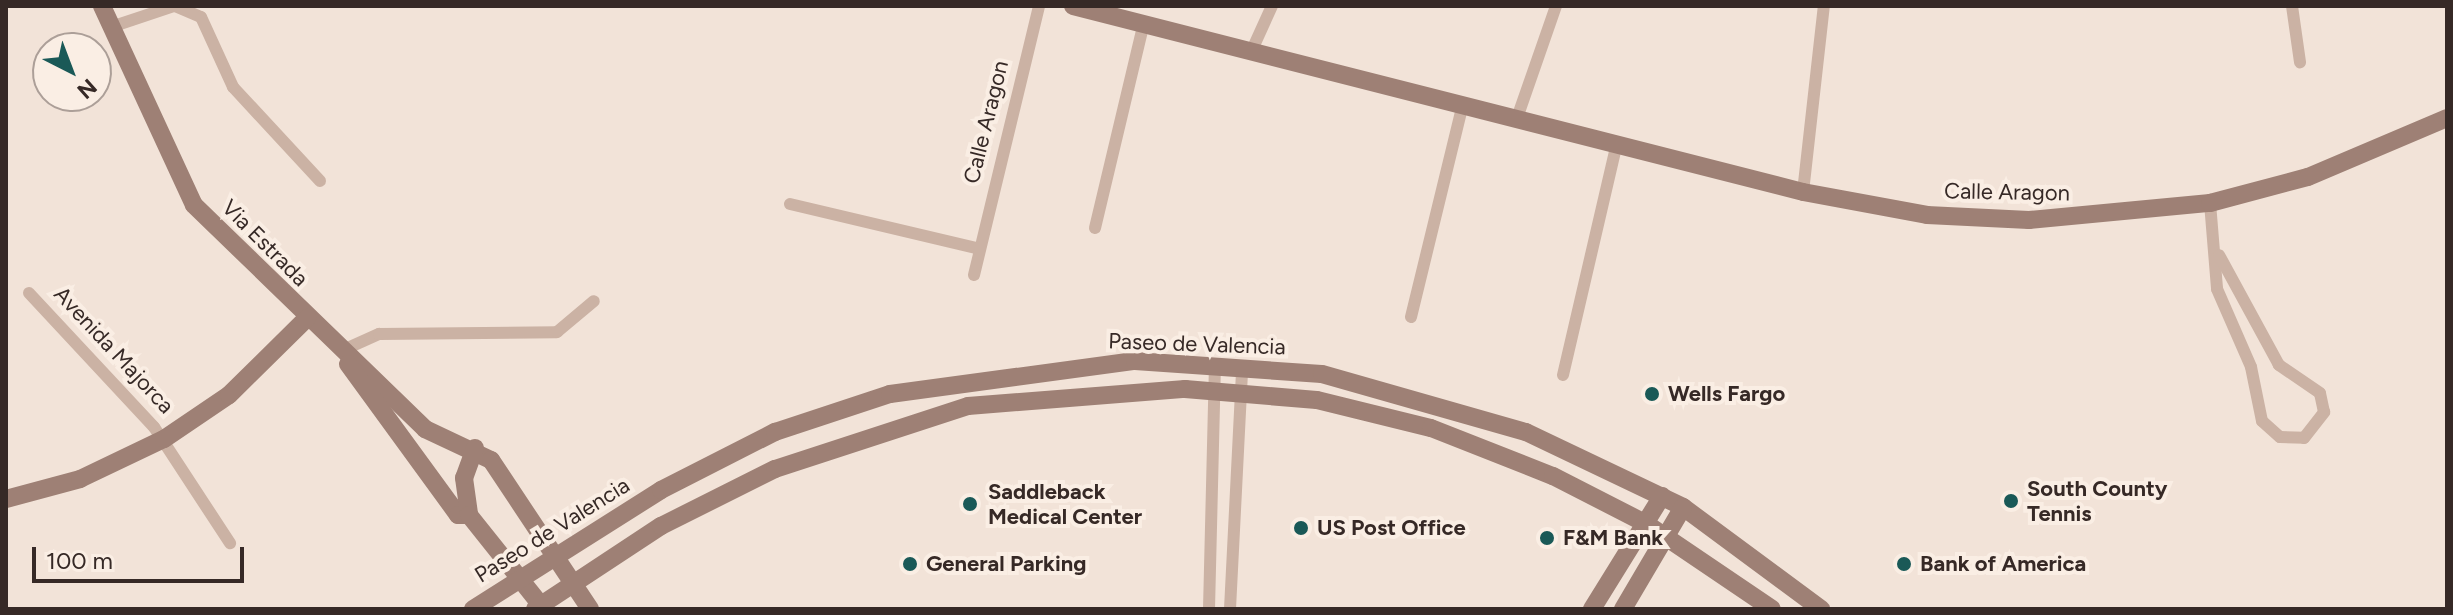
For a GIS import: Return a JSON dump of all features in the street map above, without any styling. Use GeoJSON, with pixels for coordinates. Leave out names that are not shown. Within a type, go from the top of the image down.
{"type":"FeatureCollection","features":[{"type":"Feature","properties":{"kind":"street","name":"Via Estrada"},"geometry":{"type":"LineString","coordinates":[[102,6],[194,205],[341,351],[425,429],[475,448]]}},
{"type":"Feature","properties":{"kind":"street"},"geometry":{"type":"LineString","coordinates":[[111,27],[174,6],[201,17],[233,87],[320,181]]}},
{"type":"Feature","properties":{"kind":"street","name":"Calle Aragon"},"geometry":{"type":"LineString","coordinates":[[974,275],[1039,6]]}},
{"type":"Feature","properties":{"kind":"street","name":"Calle Aragon"},"geometry":{"type":"LineString","coordinates":[[1073,6],[1803,192],[1927,215],[2029,220],[2210,203],[2308,177],[2447,118]]}},
{"type":"Feature","properties":{"kind":"street"},"geometry":{"type":"LineString","coordinates":[[1252,50],[1272,6]]}},
{"type":"Feature","properties":{"kind":"street"},"geometry":{"type":"LineString","coordinates":[[1517,118],[1556,6]]}},
{"type":"Feature","properties":{"kind":"street"},"geometry":{"type":"LineString","coordinates":[[1803,192],[1824,6]]}},
{"type":"Feature","properties":{"kind":"street"},"geometry":{"type":"LineString","coordinates":[[2292,6],[2300,62]]}},
{"type":"Feature","properties":{"kind":"street"},"geometry":{"type":"LineString","coordinates":[[1095,228],[1144,23]]}},
{"type":"Feature","properties":{"kind":"street"},"geometry":{"type":"LineString","coordinates":[[1411,317],[1463,104]]}},
{"type":"Feature","properties":{"kind":"street"},"geometry":{"type":"LineString","coordinates":[[1563,375],[1617,143]]}},
{"type":"Feature","properties":{"kind":"street"},"geometry":{"type":"LineString","coordinates":[[2210,203],[2219,255],[2217,289],[2251,367],[2262,421],[2280,437],[2304,438],[2324,412],[2320,393],[2273,356],[2219,255]]}},
{"type":"Feature","properties":{"kind":"street"},"geometry":{"type":"LineString","coordinates":[[790,204],[980,249]]}},
{"type":"Feature","properties":{"kind":"street","name":"Avenida Majorca"},"geometry":{"type":"LineString","coordinates":[[29,293],[164,439],[230,543]]}},
{"type":"Feature","properties":{"kind":"street"},"geometry":{"type":"LineString","coordinates":[[341,351],[379,334],[557,332],[594,301]]}},
{"type":"Feature","properties":{"kind":"street","name":"Avenida Majorca"},"geometry":{"type":"LineString","coordinates":[[6,499],[80,479],[164,439],[229,395],[307,318]]}},
{"type":"Feature","properties":{"kind":"street","name":"Via Estrada"},"geometry":{"type":"LineString","coordinates":[[341,351],[364,393],[448,503],[458,515],[469,515],[520,577],[540,608]]}},
{"type":"Feature","properties":{"kind":"street","name":"Paseo de Valencia"},"geometry":{"type":"LineString","coordinates":[[473,609],[554,556],[724,456],[890,394],[1088,365],[1215,367],[1322,374],[1526,432],[1683,507],[1821,609]]}},
{"type":"Feature","properties":{"kind":"street"},"geometry":{"type":"LineString","coordinates":[[1209,609],[1215,367]]}},
{"type":"Feature","properties":{"kind":"street"},"geometry":{"type":"LineString","coordinates":[[1230,609],[1242,369]]}},
{"type":"Feature","properties":{"kind":"street","name":"Paseo de Valencia"},"geometry":{"type":"LineString","coordinates":[[540,608],[661,526],[775,469],[968,406],[1216,391],[1317,400],[1431,428],[1553,476],[1645,523],[1772,609]]}},
{"type":"Feature","properties":{"kind":"street"},"geometry":{"type":"LineString","coordinates":[[469,515],[464,478],[475,448]]}},
{"type":"Feature","properties":{"kind":"street"},"geometry":{"type":"LineString","coordinates":[[475,448],[590,609]]}},
{"type":"Feature","properties":{"kind":"street"},"geometry":{"type":"LineString","coordinates":[[1592,609],[1662,496]]}},
{"type":"Feature","properties":{"kind":"street"},"geometry":{"type":"LineString","coordinates":[[1623,609],[1683,507]]}},
{"type":"Feature","properties":{"kind":"place","name":"Wells Fargo"},"geometry":{"type":"Point","coordinates":[1652,394]}},
{"type":"Feature","properties":{"kind":"place","name":"South County Tennis"},"geometry":{"type":"Point","coordinates":[2011,501]}},
{"type":"Feature","properties":{"kind":"place","name":"Saddleback Medical Center"},"geometry":{"type":"Point","coordinates":[970,504]}},
{"type":"Feature","properties":{"kind":"place","name":"US Post Office"},"geometry":{"type":"Point","coordinates":[1301,528]}},
{"type":"Feature","properties":{"kind":"place","name":"F&M Bank"},"geometry":{"type":"Point","coordinates":[1547,538]}},
{"type":"Feature","properties":{"kind":"place","name":"General Parking"},"geometry":{"type":"Point","coordinates":[910,564]}},
{"type":"Feature","properties":{"kind":"place","name":"Bank of America"},"geometry":{"type":"Point","coordinates":[1904,564]}}]}
